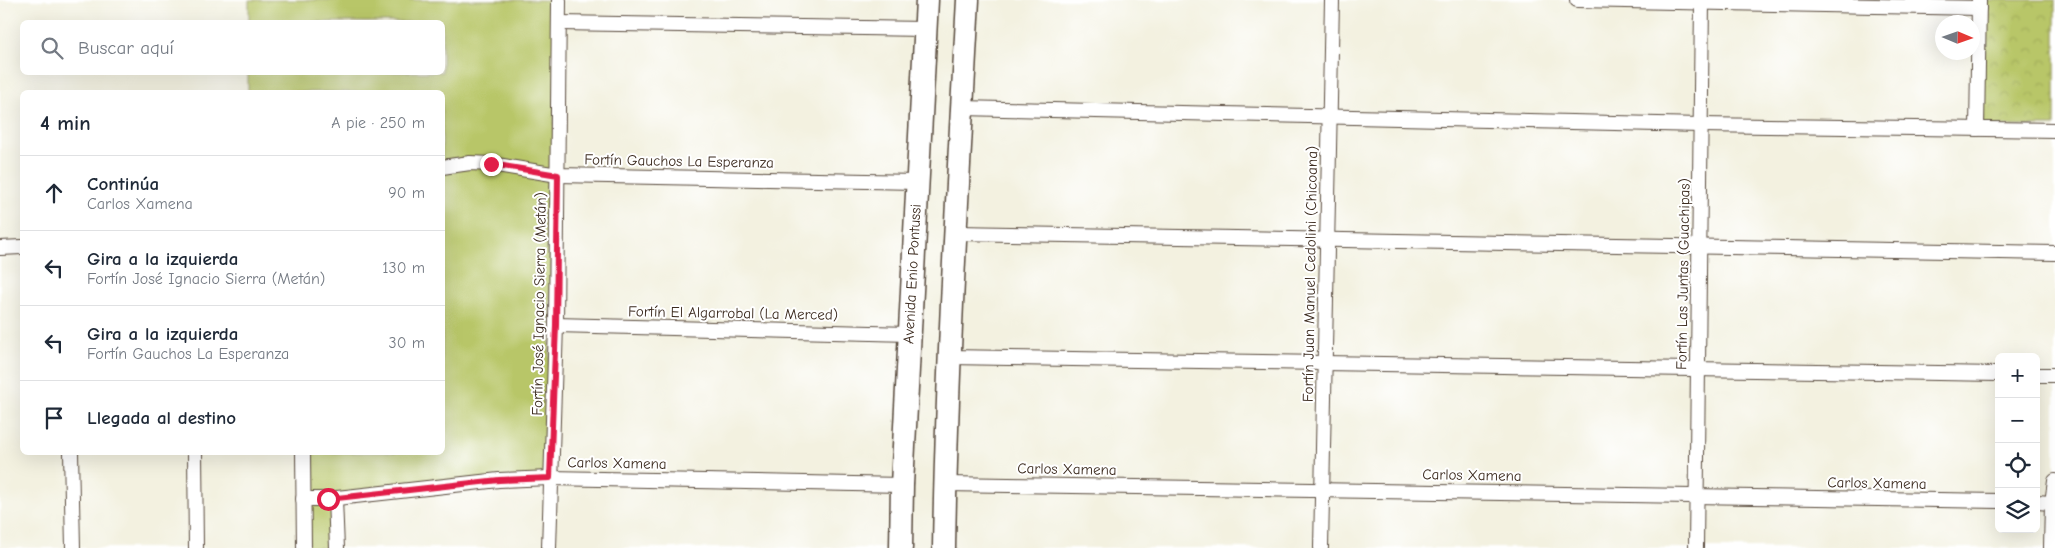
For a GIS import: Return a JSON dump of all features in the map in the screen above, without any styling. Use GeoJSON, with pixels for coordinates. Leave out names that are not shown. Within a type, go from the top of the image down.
{"type":"FeatureCollection","features":[{"type":"Feature","properties":{"kind":"main road","name":"Avenida Enio Pontussi"},"geometry":{"type":"LineString","coordinates":[[901,548],[902,485],[916,182],[927,0]]}},
{"type":"Feature","properties":{"kind":"main road"},"geometry":{"type":"LineString","coordinates":[[944,548],[949,357],[968,0]]}},
{"type":"Feature","properties":{"kind":"street","name":"Fortín José Ignacio Sierra (Metán)"},"geometry":{"type":"LineString","coordinates":[[549,548],[556,325],[559,0]]}},
{"type":"Feature","properties":{"kind":"street","name":"Fortín Juan Manuel Cedolini (Chicoana)"},"geometry":{"type":"LineString","coordinates":[[1321,548],[1332,0]]}},
{"type":"Feature","properties":{"kind":"street"},"geometry":{"type":"LineString","coordinates":[[1577,0],[1979,4],[1977,129]]}},
{"type":"Feature","properties":{"kind":"street","name":"Fortín Las Juntas (Guachipas)"},"geometry":{"type":"LineString","coordinates":[[1696,548],[1702,2]]}},
{"type":"Feature","properties":{"kind":"street"},"geometry":{"type":"LineString","coordinates":[[559,23],[925,29]]}},
{"type":"Feature","properties":{"kind":"street"},"geometry":{"type":"LineString","coordinates":[[962,108],[1702,125],[2055,130]]}},
{"type":"Feature","properties":{"kind":"street","name":"Fortín Gauchos La Esperanza"},"geometry":{"type":"LineString","coordinates":[[445,167],[470,163],[491,164],[558,175],[916,182]]}},
{"type":"Feature","properties":{"kind":"street"},"geometry":{"type":"LineString","coordinates":[[957,233],[2055,254]]}},
{"type":"Feature","properties":{"kind":"street"},"geometry":{"type":"LineString","coordinates":[[0,248],[20,248]]}},
{"type":"Feature","properties":{"kind":"street","name":"Fortín El Algarrobal (La Merced)"},"geometry":{"type":"LineString","coordinates":[[556,325],[909,334]]}},
{"type":"Feature","properties":{"kind":"street"},"geometry":{"type":"LineString","coordinates":[[949,357],[1995,374]]}},
{"type":"Feature","properties":{"kind":"street"},"geometry":{"type":"LineString","coordinates":[[2040,375],[2055,375]]}},
{"type":"Feature","properties":{"kind":"street"},"geometry":{"type":"LineString","coordinates":[[71,455],[72,548]]}},
{"type":"Feature","properties":{"kind":"street"},"geometry":{"type":"LineString","coordinates":[[195,455],[196,548]]}},
{"type":"Feature","properties":{"kind":"street"},"geometry":{"type":"LineString","coordinates":[[303,455],[304,548]]}},
{"type":"Feature","properties":{"kind":"street","name":"Carlos Xamena"},"geometry":{"type":"LineString","coordinates":[[303,499],[335,499],[499,480],[550,478],[902,485]]}},
{"type":"Feature","properties":{"kind":"street"},"geometry":{"type":"LineString","coordinates":[[2051,548],[2052,503],[2055,482]]}},
{"type":"Feature","properties":{"kind":"street","name":"Carlos Xamena"},"geometry":{"type":"LineString","coordinates":[[945,484],[1697,495],[1995,502]]}},
{"type":"Feature","properties":{"kind":"street"},"geometry":{"type":"LineString","coordinates":[[335,499],[337,548]]}},
{"type":"Feature","properties":{"kind":"street"},"geometry":{"type":"LineString","coordinates":[[2040,502],[2052,503]]}},
{"type":"Feature","properties":{"kind":"green space"},"geometry":{"type":"Polygon","coordinates":[[[249,0],[557,0],[547,476],[336,494],[336,548],[307,548],[305,455],[445,455],[445,90],[248,90],[248,75],[445,75],[445,20],[249,20],[249,0]]]}},
{"type":"Feature","properties":{"kind":"green space"},"geometry":{"type":"Polygon","coordinates":[[[1983,0],[2055,0],[2055,126],[1981,126],[1983,0]]]}},
{"type":"Feature","properties":{"kind":"route"},"geometry":{"type":"LineString","coordinates":[[328,499],[499,480],[519,481],[550,478],[556,325],[558,175],[491,164]]}}]}
